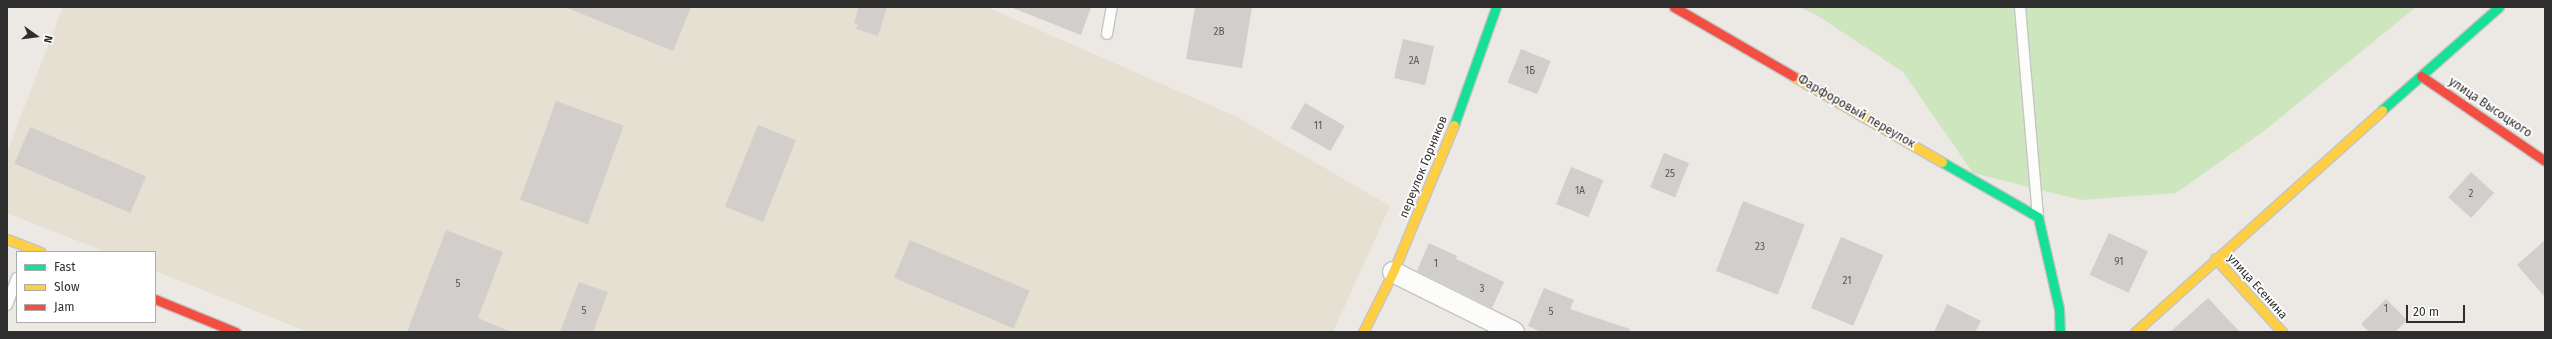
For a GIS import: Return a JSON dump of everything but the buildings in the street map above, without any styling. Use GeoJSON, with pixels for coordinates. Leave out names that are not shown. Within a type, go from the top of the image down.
{"type":"FeatureCollection","features":[{"type":"Feature","properties":{"kind":"street","name":"переулок Горняков"},"geometry":{"type":"LineString","coordinates":[[1363,332],[1393,272],[1453,129],[1496,7]]}},
{"type":"Feature","properties":{"kind":"street","name":"Фарфоровый переулок"},"geometry":{"type":"LineString","coordinates":[[1674,7],[2038,217]]}},
{"type":"Feature","properties":{"kind":"street"},"geometry":{"type":"LineString","coordinates":[[2135,332],[2215,258],[2499,7]]}},
{"type":"Feature","properties":{"kind":"street","name":"улица Высоцкого"},"geometry":{"type":"LineString","coordinates":[[2421,76],[2530,149],[2545,162]]}},
{"type":"Feature","properties":{"kind":"street"},"geometry":{"type":"LineString","coordinates":[[2038,217],[2059,309],[2060,332]]}},
{"type":"Feature","properties":{"kind":"street"},"geometry":{"type":"LineString","coordinates":[[7,239],[27,249]]}},
{"type":"Feature","properties":{"kind":"street","name":"улица Есенина"},"geometry":{"type":"LineString","coordinates":[[2215,258],[2282,332]]}},
{"type":"Feature","properties":{"kind":"street"},"geometry":{"type":"LineString","coordinates":[[1393,272],[1514,332]]}},
{"type":"Feature","properties":{"kind":"street"},"geometry":{"type":"LineString","coordinates":[[156,299],[236,332]]}},
{"type":"Feature","properties":{"kind":"lane"},"geometry":{"type":"LineString","coordinates":[[1107,34],[1112,7]]}},
{"type":"Feature","properties":{"kind":"lane"},"geometry":{"type":"LineString","coordinates":[[2020,7],[2038,217]]}},
{"type":"Feature","properties":{"kind":"lane"},"geometry":{"type":"LineString","coordinates":[[7,305],[16,281]]}},
{"type":"Feature","properties":{"kind":"shaded area"},"geometry":{"type":"Polygon","coordinates":[[[63,7],[987,7],[1237,117],[1390,206],[1333,332],[308,332],[156,271],[156,251],[103,251],[7,213],[7,152],[63,7]]]}},
{"type":"Feature","properties":{"kind":"green space"},"geometry":{"type":"Polygon","coordinates":[[[1798,7],[2416,7],[2264,131],[2176,193],[2081,200],[1973,173],[1903,72],[1815,14],[1798,7]]]}},
{"type":"Feature","properties":{"kind":"traffic: fast"},"geometry":{"type":"LineString","coordinates":[[1454,125],[1496,7]]}},
{"type":"Feature","properties":{"kind":"traffic: fast"},"geometry":{"type":"LineString","coordinates":[[2382,110],[2499,7]]}},
{"type":"Feature","properties":{"kind":"traffic: fast"},"geometry":{"type":"LineString","coordinates":[[1942,162],[2038,217],[2059,309],[2060,332]]}},
{"type":"Feature","properties":{"kind":"traffic: slow"},"geometry":{"type":"LineString","coordinates":[[1793,76],[1942,162]]}},
{"type":"Feature","properties":{"kind":"traffic: slow"},"geometry":{"type":"LineString","coordinates":[[2135,332],[2382,110]]}},
{"type":"Feature","properties":{"kind":"traffic: slow"},"geometry":{"type":"LineString","coordinates":[[1363,332],[1393,272],[1454,125]]}},
{"type":"Feature","properties":{"kind":"traffic: slow"},"geometry":{"type":"LineString","coordinates":[[7,239],[38,251]]}},
{"type":"Feature","properties":{"kind":"traffic: slow"},"geometry":{"type":"LineString","coordinates":[[2215,258],[2282,332]]}},
{"type":"Feature","properties":{"kind":"traffic: jam"},"geometry":{"type":"LineString","coordinates":[[1674,7],[1793,76]]}},
{"type":"Feature","properties":{"kind":"traffic: jam"},"geometry":{"type":"LineString","coordinates":[[2421,76],[2545,161]]}},
{"type":"Feature","properties":{"kind":"traffic: jam"},"geometry":{"type":"LineString","coordinates":[[156,299],[236,332]]}}]}
